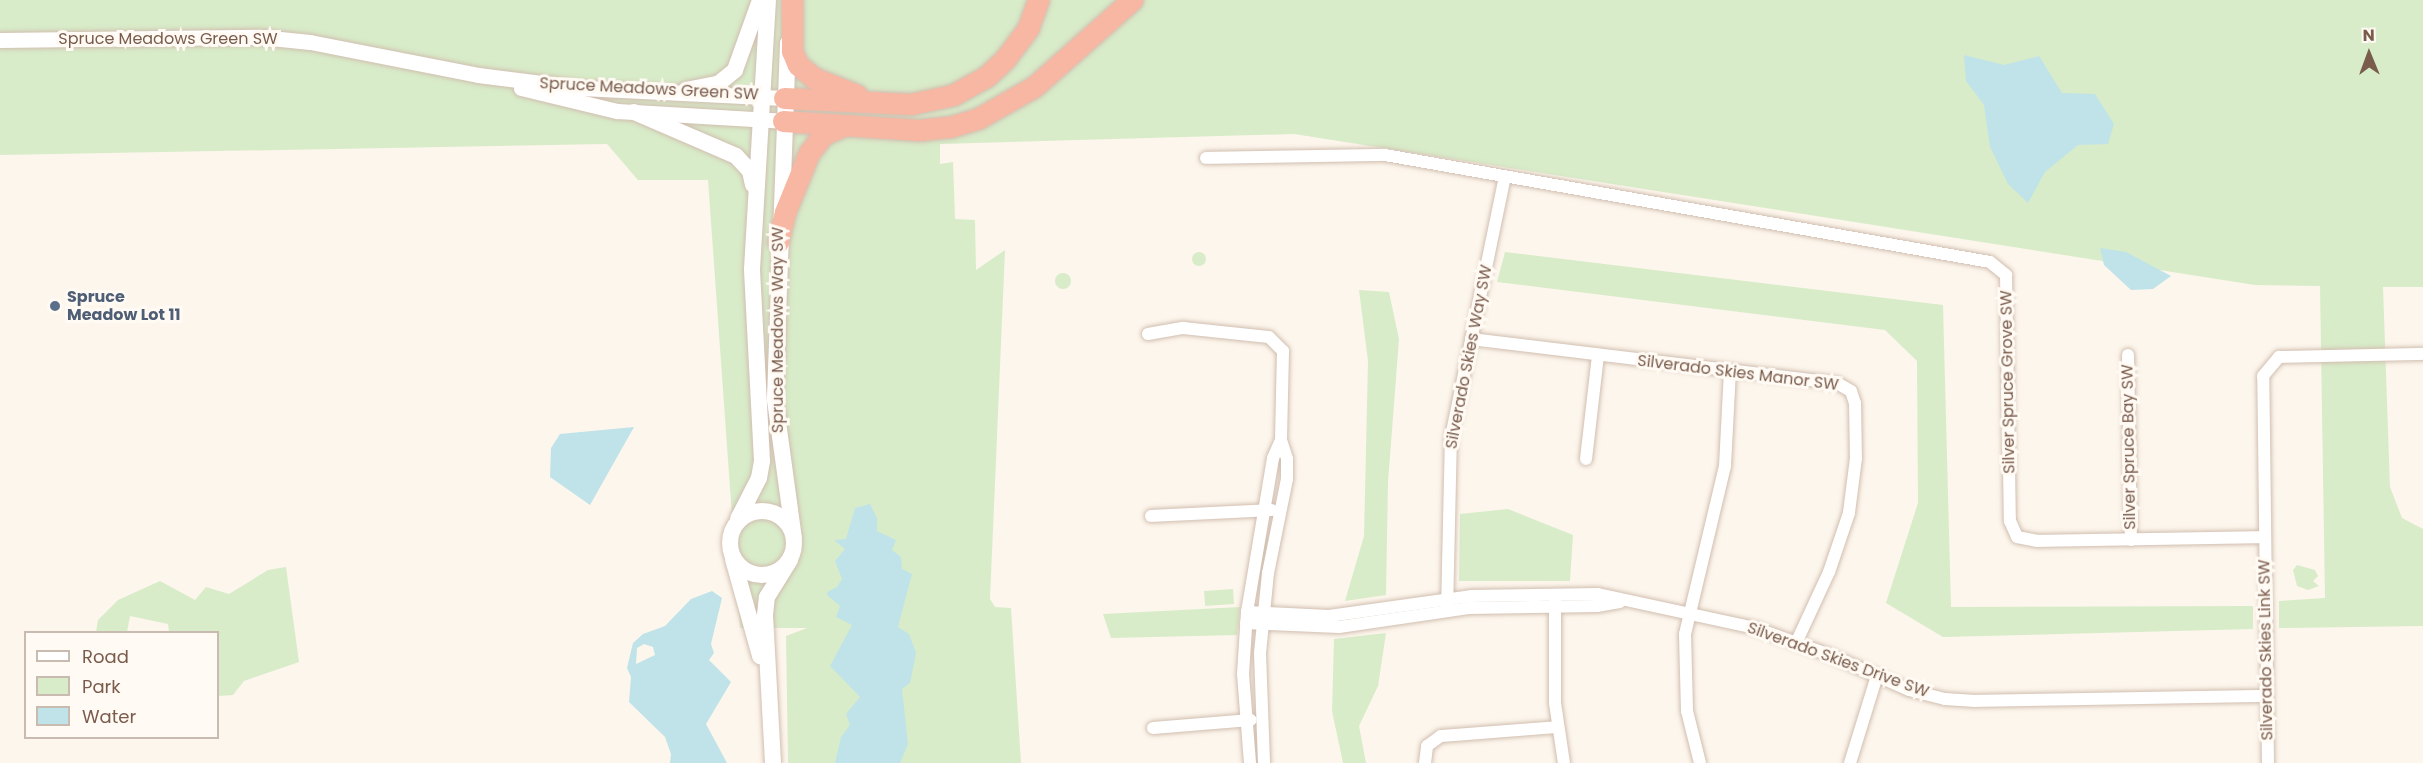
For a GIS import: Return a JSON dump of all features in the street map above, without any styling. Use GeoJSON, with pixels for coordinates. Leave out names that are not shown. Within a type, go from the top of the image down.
{"type":"FeatureCollection","features":[{"type":"Feature","properties":{"kind":"highway"},"geometry":{"type":"LineString","coordinates":[[791,0],[792,51],[803,71],[831,86],[886,104]]}},
{"type":"Feature","properties":{"kind":"highway"},"geometry":{"type":"LineString","coordinates":[[784,98],[886,104],[931,102],[987,76],[1024,34],[1038,0]]}},
{"type":"Feature","properties":{"kind":"highway"},"geometry":{"type":"LineString","coordinates":[[783,121],[919,130],[950,127],[979,118],[1035,86],[1132,0]]}},
{"type":"Feature","properties":{"kind":"highway"},"geometry":{"type":"LineString","coordinates":[[778,242],[785,212],[809,153],[824,134],[843,126]]}},
{"type":"Feature","properties":{"kind":"main road"},"geometry":{"type":"LineString","coordinates":[[686,90],[718,84],[735,70],[760,0]]}},
{"type":"Feature","properties":{"kind":"main road","name":"Spruce Meadows Way SW"},"geometry":{"type":"LineString","coordinates":[[739,520],[759,478],[762,461],[753,309],[754,190],[763,96],[768,0]]}},
{"type":"Feature","properties":{"kind":"main road","name":"Spruce Meadows Way SW"},"geometry":{"type":"LineString","coordinates":[[791,0],[778,242],[776,427],[794,538]]}},
{"type":"Feature","properties":{"kind":"main road"},"geometry":{"type":"LineString","coordinates":[[634,112],[736,156],[750,171],[754,190]]}},
{"type":"Feature","properties":{"kind":"main road"},"geometry":{"type":"LineString","coordinates":[[770,695],[731,553],[731,533],[739,520],[763,511],[774,513],[783,519],[794,538],[790,560],[767,597],[773,763]]}},
{"type":"Feature","properties":{"kind":"main road"},"geometry":{"type":"LineString","coordinates":[[731,553],[743,570],[763,576],[782,568],[790,560]]}},
{"type":"Feature","properties":{"kind":"street","name":"Spruce Meadows Green SW"},"geometry":{"type":"LineString","coordinates":[[0,40],[261,37],[310,42],[478,75],[581,88],[686,90],[784,98]]}},
{"type":"Feature","properties":{"kind":"street","name":"Spruce Meadows Green SW"},"geometry":{"type":"LineString","coordinates":[[478,75],[558,100],[634,112],[783,121]]}},
{"type":"Feature","properties":{"kind":"street"},"geometry":{"type":"LineString","coordinates":[[1206,158],[1385,155],[1505,177]]}},
{"type":"Feature","properties":{"kind":"street","name":"Silverado Skies Way SW"},"geometry":{"type":"LineString","coordinates":[[1447,605],[1451,437],[1505,177]]}},
{"type":"Feature","properties":{"kind":"street","name":"Silver Spruce Grove SW"},"geometry":{"type":"LineString","coordinates":[[1505,177],[1999,265],[2006,283],[2012,529],[2026,541],[2264,537]]}},
{"type":"Feature","properties":{"kind":"street"},"geometry":{"type":"LineString","coordinates":[[1148,333],[1190,328],[1269,337],[1277,342],[1284,357],[1281,440],[1287,459],[1282,510],[1263,619],[1261,719],[1264,763]]}},
{"type":"Feature","properties":{"kind":"street","name":"Silverado Skies Manor SW"},"geometry":{"type":"LineString","coordinates":[[1471,339],[1837,383],[1854,397],[1856,458],[1849,513],[1829,572],[1797,641]]}},
{"type":"Feature","properties":{"kind":"street","name":"Silverado Skies Link SW"},"geometry":{"type":"LineString","coordinates":[[2268,763],[2263,376],[2279,357],[2423,354]]}},
{"type":"Feature","properties":{"kind":"street"},"geometry":{"type":"LineString","coordinates":[[1586,459],[1599,355]]}},
{"type":"Feature","properties":{"kind":"street","name":"Silver Spruce Bay SW"},"geometry":{"type":"LineString","coordinates":[[2128,355],[2131,540]]}},
{"type":"Feature","properties":{"kind":"street"},"geometry":{"type":"LineString","coordinates":[[1700,763],[1687,711],[1683,671],[1688,611],[1725,466],[1730,370]]}},
{"type":"Feature","properties":{"kind":"street"},"geometry":{"type":"LineString","coordinates":[[1250,763],[1245,721],[1247,617],[1273,458],[1281,440]]}},
{"type":"Feature","properties":{"kind":"street"},"geometry":{"type":"LineString","coordinates":[[1151,516],[1282,510]]}},
{"type":"Feature","properties":{"kind":"street","name":"Silverado Skies Drive SW"},"geometry":{"type":"LineString","coordinates":[[1247,617],[1339,627],[1447,605],[1598,594],[1688,611],[1797,641],[1909,690],[1975,701],[2266,696]]}},
{"type":"Feature","properties":{"kind":"street"},"geometry":{"type":"LineString","coordinates":[[1555,598],[1557,727],[1564,763]]}},
{"type":"Feature","properties":{"kind":"street"},"geometry":{"type":"LineString","coordinates":[[1850,763],[1877,676]]}},
{"type":"Feature","properties":{"kind":"street"},"geometry":{"type":"LineString","coordinates":[[1153,728],[1261,719]]}},
{"type":"Feature","properties":{"kind":"street"},"geometry":{"type":"LineString","coordinates":[[1425,763],[1427,746],[1441,736],[1557,727]]}},
{"type":"Feature","properties":{"kind":"green space"},"geometry":{"type":"Polygon","coordinates":[[[0,0],[2423,0],[2423,287],[2383,287],[2390,487],[2402,518],[2423,529],[2423,626],[2279,628],[2279,601],[2325,598],[2320,286],[2255,285],[1294,134],[940,144],[940,164],[953,162],[955,219],[975,220],[976,270],[1005,250],[990,599],[995,607],[1011,608],[1021,763],[788,763],[786,636],[807,628],[740,628],[708,180],[638,180],[607,144],[0,155],[0,0]]]}},
{"type":"Feature","properties":{"kind":"green space"},"geometry":{"type":"Polygon","coordinates":[[[1196,252],[1202,252],[1206,259],[1202,266],[1196,266],[1192,262],[1192,256],[1196,252]]]}},
{"type":"Feature","properties":{"kind":"green space"},"geometry":{"type":"Polygon","coordinates":[[[1505,252],[1943,305],[1951,607],[2253,606],[2253,629],[1943,637],[1886,603],[1918,503],[1917,361],[1885,330],[1497,282],[1505,252]]]}},
{"type":"Feature","properties":{"kind":"green space"},"geometry":{"type":"Polygon","coordinates":[[[1060,273],[1066,273],[1071,281],[1069,287],[1060,289],[1055,284],[1055,278],[1060,273]]]}},
{"type":"Feature","properties":{"kind":"green space"},"geometry":{"type":"Polygon","coordinates":[[[1359,290],[1389,292],[1399,339],[1388,482],[1386,595],[1345,601],[1364,536],[1368,361],[1359,290]]]}},
{"type":"Feature","properties":{"kind":"green space"},"geometry":{"type":"Polygon","coordinates":[[[1508,509],[1573,535],[1570,581],[1459,581],[1460,514],[1508,509]]]}},
{"type":"Feature","properties":{"kind":"green space"},"geometry":{"type":"Polygon","coordinates":[[[1265,538],[1269,539],[1255,593],[1251,592],[1265,538]]]}},
{"type":"Feature","properties":{"kind":"green space"},"geometry":{"type":"Polygon","coordinates":[[[2297,565],[2315,570],[2318,576],[2313,581],[2319,586],[2308,590],[2297,586],[2293,570],[2297,565]]]}},
{"type":"Feature","properties":{"kind":"green space"},"geometry":{"type":"Polygon","coordinates":[[[286,567],[299,662],[244,681],[233,695],[219,696],[219,631],[169,631],[168,624],[130,616],[127,631],[96,631],[98,620],[118,600],[160,581],[195,600],[206,587],[229,594],[268,570],[286,567]]]}},
{"type":"Feature","properties":{"kind":"green space"},"geometry":{"type":"Polygon","coordinates":[[[1233,589],[1234,604],[1205,606],[1204,591],[1233,589]]]}},
{"type":"Feature","properties":{"kind":"green space"},"geometry":{"type":"Polygon","coordinates":[[[1240,607],[1237,635],[1111,638],[1103,614],[1240,607]]]}},
{"type":"Feature","properties":{"kind":"green space"},"geometry":{"type":"Polygon","coordinates":[[[1386,633],[1378,686],[1359,726],[1366,763],[1343,763],[1332,711],[1334,639],[1386,633]]]}},
{"type":"Feature","properties":{"kind":"water"},"geometry":{"type":"Polygon","coordinates":[[[1964,55],[2004,65],[2039,56],[2062,93],[2095,94],[2114,124],[2108,144],[2078,145],[2045,172],[2028,203],[2008,184],[1990,147],[1984,105],[1966,81],[1964,55]]]}},
{"type":"Feature","properties":{"kind":"water"},"geometry":{"type":"Polygon","coordinates":[[[2100,248],[2126,252],[2171,276],[2153,289],[2131,290],[2104,265],[2100,248]]]}},
{"type":"Feature","properties":{"kind":"water"},"geometry":{"type":"Polygon","coordinates":[[[634,427],[590,505],[550,477],[551,448],[560,434],[634,427]]]}},
{"type":"Feature","properties":{"kind":"water"},"geometry":{"type":"Polygon","coordinates":[[[870,504],[877,518],[877,531],[896,540],[892,550],[901,557],[902,569],[912,574],[898,627],[909,634],[916,653],[910,683],[902,689],[908,744],[900,763],[835,763],[841,737],[850,725],[846,714],[860,697],[830,666],[852,625],[836,617],[840,606],[828,596],[827,592],[837,587],[842,579],[835,561],[845,549],[834,540],[846,539],[855,508],[870,504]]]}},
{"type":"Feature","properties":{"kind":"water"},"geometry":{"type":"Polygon","coordinates":[[[712,591],[722,598],[711,644],[714,653],[709,660],[731,682],[706,724],[727,763],[670,763],[671,754],[665,737],[629,702],[631,677],[627,668],[633,643],[643,634],[665,626],[691,599],[712,591]],[[644,644],[637,648],[636,664],[655,655],[653,647],[644,644]]]}},
{"type":"Feature","properties":{"kind":"place","name":"Spruce Meadow Lot 11"},"geometry":{"type":"Point","coordinates":[55,306]}}]}
